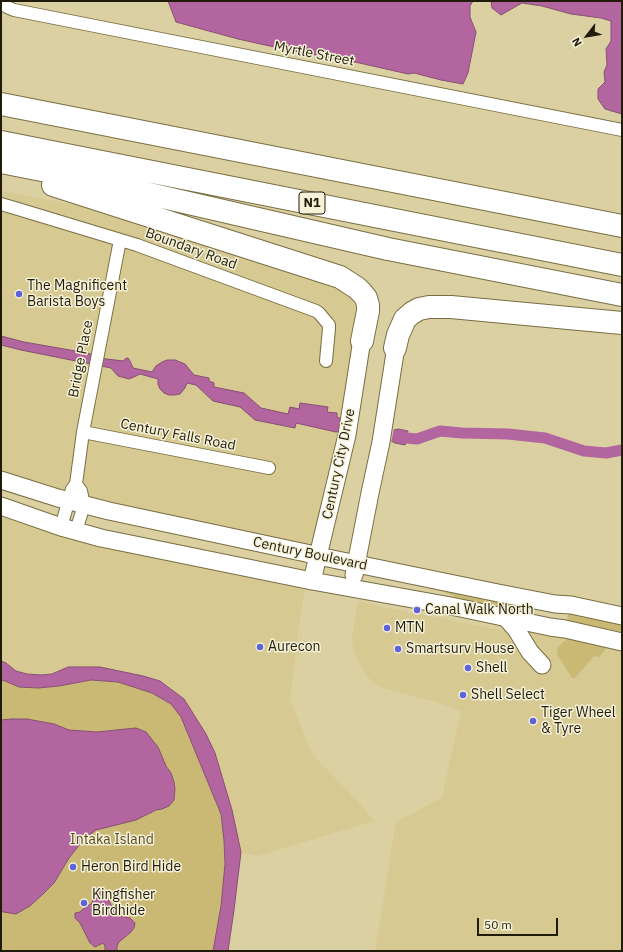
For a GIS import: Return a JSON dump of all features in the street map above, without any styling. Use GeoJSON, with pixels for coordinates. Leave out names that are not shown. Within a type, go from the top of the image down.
{"type":"FeatureCollection","features":[{"type":"Feature","properties":{"kind":"highway"},"geometry":{"type":"LineString","coordinates":[[1,104],[622,226]]}},
{"type":"Feature","properties":{"kind":"highway","name":"N1"},"geometry":{"type":"LineString","coordinates":[[1,142],[622,264]]}},
{"type":"Feature","properties":{"kind":"highway"},"geometry":{"type":"LineString","coordinates":[[1,162],[67,175],[388,249],[622,295]]}},
{"type":"Feature","properties":{"kind":"highway"},"geometry":{"type":"LineString","coordinates":[[1,172],[51,185],[340,278],[358,288],[366,298],[368,311],[362,344]]}},
{"type":"Feature","properties":{"kind":"highway"},"geometry":{"type":"LineString","coordinates":[[395,350],[398,335],[405,319],[412,312],[429,307],[451,307],[622,323]]}},
{"type":"Feature","properties":{"kind":"main road","name":"Century City Drive"},"geometry":{"type":"LineString","coordinates":[[312,581],[347,435],[362,344]]}},
{"type":"Feature","properties":{"kind":"main road"},"geometry":{"type":"LineString","coordinates":[[352,588],[381,442],[395,350]]}},
{"type":"Feature","properties":{"kind":"main road","name":"Century Boulevard"},"geometry":{"type":"LineString","coordinates":[[1,480],[76,503],[109,511],[498,593],[555,604],[571,605],[622,616]]}},
{"type":"Feature","properties":{"kind":"main road","name":"Century Boulevard"},"geometry":{"type":"LineString","coordinates":[[1,506],[68,529],[101,538],[312,581],[451,606],[622,642]]}},
{"type":"Feature","properties":{"kind":"main road"},"geometry":{"type":"LineString","coordinates":[[506,618],[516,629],[530,652],[542,665]]}},
{"type":"Feature","properties":{"kind":"street","name":"Myrtle Street"},"geometry":{"type":"LineString","coordinates":[[1,3],[7,8],[14,10],[622,130]]}},
{"type":"Feature","properties":{"kind":"street","name":"Boundary Road"},"geometry":{"type":"LineString","coordinates":[[1,204],[137,245],[316,311],[329,325],[326,361]]}},
{"type":"Feature","properties":{"kind":"street","name":"Bridge Place"},"geometry":{"type":"LineString","coordinates":[[68,529],[76,503],[72,488],[76,484],[82,432],[120,240]]}},
{"type":"Feature","properties":{"kind":"street","name":"Century Falls Road"},"geometry":{"type":"LineString","coordinates":[[82,432],[269,468]]}},
{"type":"Feature","properties":{"kind":"shaded area"},"geometry":{"type":"Polygon","coordinates":[[[168,1],[473,1],[470,6],[470,17],[476,32],[468,73],[463,84],[414,73],[408,74],[355,62],[288,50],[238,39],[176,22],[168,1]]]}},
{"type":"Feature","properties":{"kind":"shaded area"},"geometry":{"type":"Polygon","coordinates":[[[491,1],[622,1],[622,114],[605,109],[598,99],[598,89],[605,82],[604,72],[607,65],[606,49],[611,41],[611,21],[522,3],[501,15],[492,8],[491,1]]]}},
{"type":"Feature","properties":{"kind":"shaded area"},"geometry":{"type":"Polygon","coordinates":[[[1,191],[80,206],[341,290],[350,298],[355,306],[357,317],[351,340],[353,357],[339,433],[313,546],[110,507],[1,473],[1,191]]]}},
{"type":"Feature","properties":{"kind":"shaded area"},"geometry":{"type":"Polygon","coordinates":[[[1,336],[24,342],[87,353],[106,359],[124,361],[128,358],[133,368],[152,372],[156,366],[162,362],[167,360],[175,360],[185,364],[194,375],[209,378],[209,381],[214,383],[214,387],[244,393],[261,408],[288,414],[290,407],[299,409],[300,403],[328,407],[327,412],[337,413],[337,417],[342,419],[394,430],[398,429],[408,431],[405,445],[296,423],[295,428],[255,420],[240,407],[213,401],[196,385],[187,383],[180,394],[169,395],[160,389],[158,379],[140,374],[129,379],[118,376],[111,368],[1,345],[1,336]]]}},
{"type":"Feature","properties":{"kind":"shaded area"},"geometry":{"type":"Polygon","coordinates":[[[1,516],[38,529],[99,545],[305,590],[300,616],[290,700],[313,755],[374,821],[257,856],[241,852],[232,810],[215,753],[206,734],[184,699],[160,681],[100,667],[68,667],[52,674],[41,675],[27,674],[16,671],[1,661],[1,516]]]}},
{"type":"Feature","properties":{"kind":"shaded area"},"geometry":{"type":"Polygon","coordinates":[[[358,602],[493,629],[539,632],[622,648],[622,951],[375,951],[396,822],[442,798],[461,711],[436,702],[383,688],[373,683],[365,673],[353,648],[352,638],[358,602]]]}},
{"type":"Feature","properties":{"kind":"shaded area"},"geometry":{"type":"Polygon","coordinates":[[[1,661],[16,671],[27,674],[41,675],[52,674],[68,667],[100,667],[160,681],[184,699],[206,734],[215,753],[232,810],[241,852],[228,951],[213,951],[221,906],[225,864],[221,814],[181,717],[171,704],[152,693],[118,682],[91,680],[59,686],[38,688],[19,687],[1,680],[1,661]]]}},
{"type":"Feature","properties":{"kind":"shaded area"},"geometry":{"type":"Polygon","coordinates":[[[27,719],[54,724],[69,730],[97,732],[136,728],[146,732],[158,747],[166,766],[171,773],[175,789],[174,800],[169,806],[156,810],[136,820],[96,830],[84,839],[69,858],[54,883],[30,906],[16,914],[3,912],[1,910],[1,720],[27,719]]]}},
{"type":"Feature","properties":{"kind":"shaded area"},"geometry":{"type":"Polygon","coordinates":[[[100,887],[104,890],[116,913],[120,916],[130,918],[135,923],[131,932],[119,942],[117,951],[105,951],[105,946],[103,943],[95,947],[90,943],[80,923],[75,918],[75,913],[80,912],[92,903],[94,895],[100,887]]]}},
{"type":"Feature","properties":{"kind":"green space"},"geometry":{"type":"Polygon","coordinates":[[[378,573],[515,605],[513,614],[487,610],[439,590],[377,577],[378,573]]]}},
{"type":"Feature","properties":{"kind":"green space"},"geometry":{"type":"Polygon","coordinates":[[[568,613],[622,624],[622,632],[567,621],[568,613]]]}},
{"type":"Feature","properties":{"kind":"green space"},"geometry":{"type":"Polygon","coordinates":[[[569,638],[609,645],[599,657],[594,656],[575,678],[572,678],[557,654],[558,648],[569,638]]]}},
{"type":"Feature","properties":{"kind":"green space","name":"Intaka Island"},"geometry":{"type":"Polygon","coordinates":[[[1,680],[19,687],[38,688],[91,680],[118,682],[152,693],[171,704],[182,717],[221,814],[225,864],[221,906],[213,951],[1,951],[1,680]]]}},
{"type":"Feature","properties":{"kind":"pier"},"geometry":{"type":"Polygon","coordinates":[[[343,417],[394,428],[391,443],[340,433],[343,417]]]}},
{"type":"Feature","properties":{"kind":"waterway"},"geometry":{"type":"LineString","coordinates":[[406,438],[417,439],[440,431],[508,434],[545,438],[584,451],[606,453],[622,450]]}},
{"type":"Feature","properties":{"kind":"place","name":"The Magnificent Barista Boys"},"geometry":{"type":"Point","coordinates":[19,294]}},
{"type":"Feature","properties":{"kind":"place","name":"Canal Walk North"},"geometry":{"type":"Point","coordinates":[417,610]}},
{"type":"Feature","properties":{"kind":"place","name":"MTN"},"geometry":{"type":"Point","coordinates":[387,628]}},
{"type":"Feature","properties":{"kind":"place","name":"Aurecon"},"geometry":{"type":"Point","coordinates":[260,647]}},
{"type":"Feature","properties":{"kind":"place","name":"Smartsurv House"},"geometry":{"type":"Point","coordinates":[398,649]}},
{"type":"Feature","properties":{"kind":"place","name":"Shell"},"geometry":{"type":"Point","coordinates":[468,668]}},
{"type":"Feature","properties":{"kind":"place","name":"Shell Select"},"geometry":{"type":"Point","coordinates":[463,695]}},
{"type":"Feature","properties":{"kind":"place","name":"Tiger Wheel & Tyre"},"geometry":{"type":"Point","coordinates":[533,721]}},
{"type":"Feature","properties":{"kind":"place","name":"Heron Bird Hide"},"geometry":{"type":"Point","coordinates":[73,867]}},
{"type":"Feature","properties":{"kind":"place","name":"Kingfisher Birdhide"},"geometry":{"type":"Point","coordinates":[84,903]}}]}
